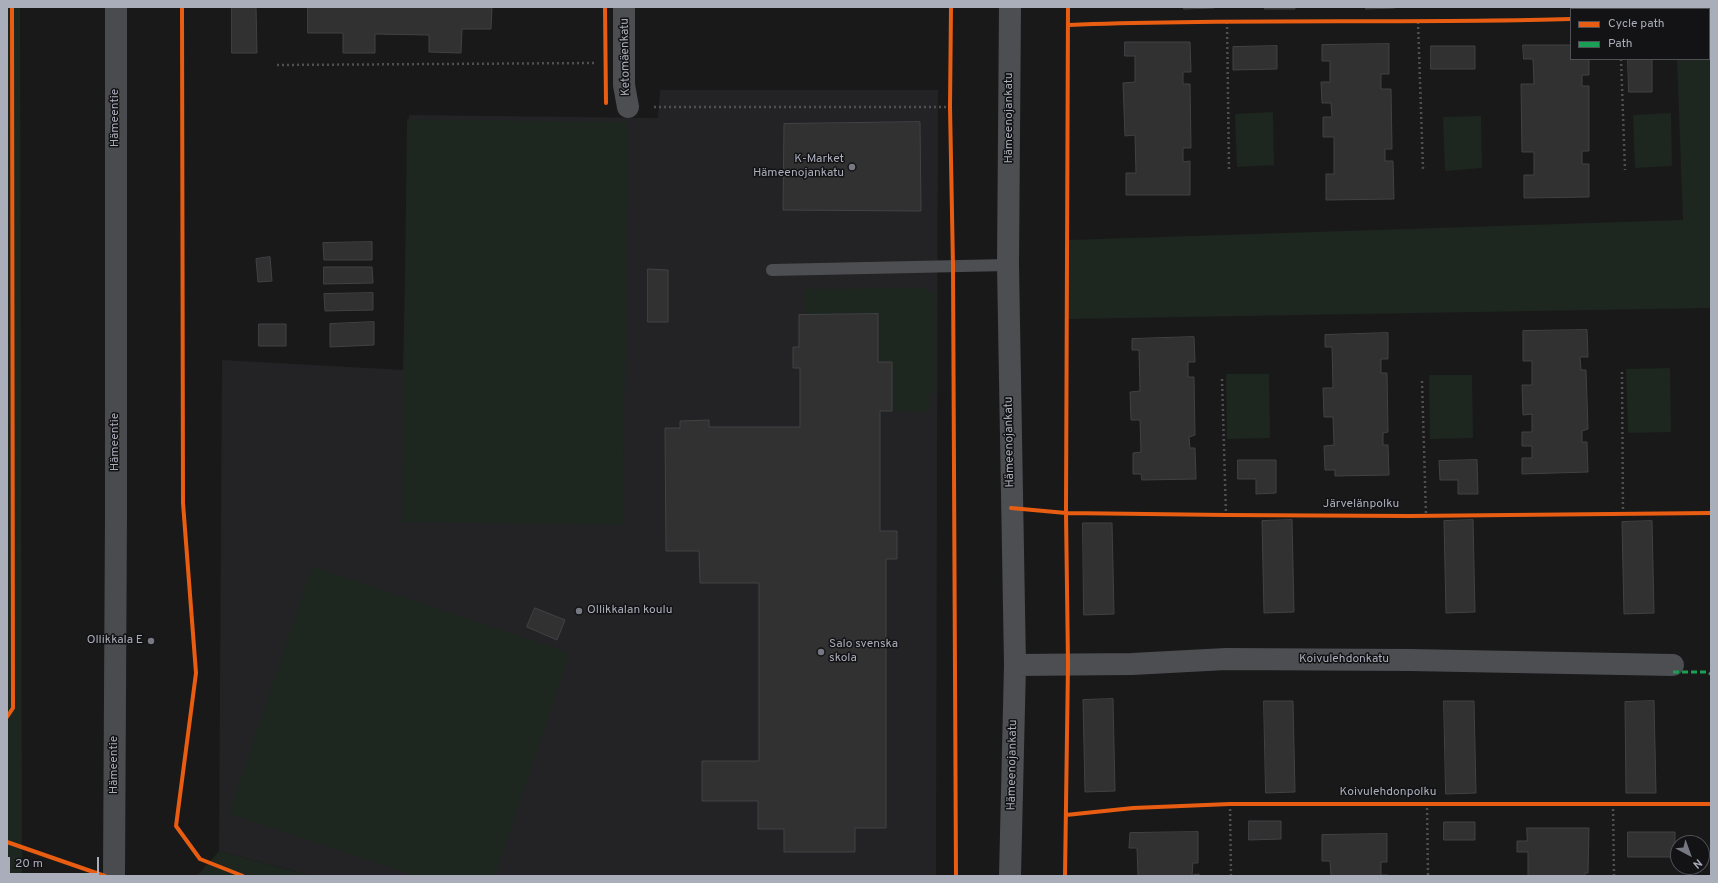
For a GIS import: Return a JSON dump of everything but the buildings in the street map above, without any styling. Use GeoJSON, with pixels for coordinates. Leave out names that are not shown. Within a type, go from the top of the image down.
{"type":"FeatureCollection","features":[{"type":"Feature","properties":{"kind":"main road","name":"Hämeentie"},"geometry":{"type":"LineString","coordinates":[[114,876],[116,7]]}},
{"type":"Feature","properties":{"kind":"street","name":"Ketomäenkatu"},"geometry":{"type":"LineString","coordinates":[[624,7],[624,85],[628,107]]}},
{"type":"Feature","properties":{"kind":"street","name":"Hämeenojankatu"},"geometry":{"type":"LineString","coordinates":[[1010,7],[1008,265],[1015,665],[1010,876]]}},
{"type":"Feature","properties":{"kind":"street","name":"Koivulehdonkatu"},"geometry":{"type":"LineString","coordinates":[[1015,665],[1132,664],[1226,659],[1418,660],[1673,665]]}},
{"type":"Feature","properties":{"kind":"lane"},"geometry":{"type":"LineString","coordinates":[[772,270],[1008,265]]}},
{"type":"Feature","properties":{"kind":"path"},"geometry":{"type":"LineString","coordinates":[[1219,22],[1233,21]]}},
{"type":"Feature","properties":{"kind":"path"},"geometry":{"type":"LineString","coordinates":[[1227,22],[1229,169]]}},
{"type":"Feature","properties":{"kind":"path"},"geometry":{"type":"LineString","coordinates":[[1410,22],[1426,22]]}},
{"type":"Feature","properties":{"kind":"path"},"geometry":{"type":"LineString","coordinates":[[1418,22],[1424,169]]}},
{"type":"Feature","properties":{"kind":"path"},"geometry":{"type":"LineString","coordinates":[[1621,60],[1625,170]]}},
{"type":"Feature","properties":{"kind":"path"},"geometry":{"type":"LineString","coordinates":[[277,65],[598,63]]}},
{"type":"Feature","properties":{"kind":"path"},"geometry":{"type":"LineString","coordinates":[[950,99],[950,115]]}},
{"type":"Feature","properties":{"kind":"path"},"geometry":{"type":"LineString","coordinates":[[628,107],[950,107]]}},
{"type":"Feature","properties":{"kind":"path"},"geometry":{"type":"LineString","coordinates":[[1622,372],[1623,514]]}},
{"type":"Feature","properties":{"kind":"path"},"geometry":{"type":"LineString","coordinates":[[1222,379],[1226,515]]}},
{"type":"Feature","properties":{"kind":"path"},"geometry":{"type":"LineString","coordinates":[[1422,381],[1426,515]]}},
{"type":"Feature","properties":{"kind":"path"},"geometry":{"type":"LineString","coordinates":[[1616,514],[1630,514]]}},
{"type":"Feature","properties":{"kind":"path"},"geometry":{"type":"LineString","coordinates":[[1218,515],[1234,515]]}},
{"type":"Feature","properties":{"kind":"path"},"geometry":{"type":"LineString","coordinates":[[1420,515],[1434,515]]}},
{"type":"Feature","properties":{"kind":"path"},"geometry":{"type":"LineString","coordinates":[[1427,803],[1428,876]]}},
{"type":"Feature","properties":{"kind":"path"},"geometry":{"type":"LineString","coordinates":[[1223,804],[1238,804]]}},
{"type":"Feature","properties":{"kind":"path"},"geometry":{"type":"LineString","coordinates":[[1230,804],[1231,876]]}},
{"type":"Feature","properties":{"kind":"path"},"geometry":{"type":"LineString","coordinates":[[1606,804],[1621,804]]}},
{"type":"Feature","properties":{"kind":"path"},"geometry":{"type":"LineString","coordinates":[[1613,804],[1614,876]]}},
{"type":"Feature","properties":{"kind":"shaded area"},"geometry":{"type":"Polygon","coordinates":[[[7,7],[20,7],[22,876],[7,876],[7,7]]]}},
{"type":"Feature","properties":{"kind":"shaded area"},"geometry":{"type":"Polygon","coordinates":[[[1711,41],[1711,308],[1067,319],[1068,240],[1683,220],[1677,60],[1710,60],[1711,41]]]}},
{"type":"Feature","properties":{"kind":"shaded area","name":"Ollikkalan koulu"},"geometry":{"type":"Polygon","coordinates":[[[660,90],[938,90],[936,876],[312,876],[219,851],[222,360],[403,370],[409,115],[658,118],[660,90]]]}},
{"type":"Feature","properties":{"kind":"shaded area"},"geometry":{"type":"Polygon","coordinates":[[[1273,112],[1274,165],[1237,167],[1235,114],[1273,112]]]}},
{"type":"Feature","properties":{"kind":"shaded area"},"geometry":{"type":"Polygon","coordinates":[[[1671,113],[1672,166],[1635,168],[1633,115],[1671,113]]]}},
{"type":"Feature","properties":{"kind":"shaded area"},"geometry":{"type":"Polygon","coordinates":[[[1481,116],[1482,168],[1445,171],[1443,117],[1481,116]]]}},
{"type":"Feature","properties":{"kind":"shaded area"},"geometry":{"type":"Polygon","coordinates":[[[407,119],[628,122],[623,525],[402,522],[407,119]]]}},
{"type":"Feature","properties":{"kind":"shaded area"},"geometry":{"type":"Polygon","coordinates":[[[923,288],[936,294],[936,394],[929,394],[929,412],[892,411],[892,362],[878,362],[878,315],[805,314],[804,289],[923,288]]]}},
{"type":"Feature","properties":{"kind":"shaded area"},"geometry":{"type":"Polygon","coordinates":[[[1670,368],[1671,432],[1628,433],[1626,369],[1670,368]]]}},
{"type":"Feature","properties":{"kind":"shaded area"},"geometry":{"type":"Polygon","coordinates":[[[1226,374],[1269,374],[1270,438],[1227,439],[1226,374]]]}},
{"type":"Feature","properties":{"kind":"shaded area"},"geometry":{"type":"Polygon","coordinates":[[[1429,375],[1472,375],[1473,438],[1430,439],[1429,375]]]}},
{"type":"Feature","properties":{"kind":"shaded area"},"geometry":{"type":"Polygon","coordinates":[[[312,566],[570,653],[495,876],[415,876],[229,814],[312,566]]]}},
{"type":"Feature","properties":{"kind":"shaded area"},"geometry":{"type":"Polygon","coordinates":[[[219,851],[312,876],[197,876],[219,851]]]}},
{"type":"Feature","properties":{"kind":"marked path"},"geometry":{"type":"LineString","coordinates":[[1673,672],[1706,672],[1711,674]]}},
{"type":"Feature","properties":{"kind":"cycle path"},"geometry":{"type":"LineString","coordinates":[[7,717],[13,708],[12,7]]}},
{"type":"Feature","properties":{"kind":"cycle path"},"geometry":{"type":"LineString","coordinates":[[182,7],[183,503],[196,673],[176,826],[200,859],[243,876]]}},
{"type":"Feature","properties":{"kind":"cycle path"},"geometry":{"type":"LineString","coordinates":[[605,7],[606,103]]}},
{"type":"Feature","properties":{"kind":"cycle path"},"geometry":{"type":"LineString","coordinates":[[951,7],[950,107],[953,266],[956,876]]}},
{"type":"Feature","properties":{"kind":"cycle path"},"geometry":{"type":"LineString","coordinates":[[1065,876],[1068,664],[1066,513],[1068,7]]}},
{"type":"Feature","properties":{"kind":"cycle path"},"geometry":{"type":"LineString","coordinates":[[1069,25],[1194,22],[1570,19]]}},
{"type":"Feature","properties":{"kind":"cycle path","name":"Järvelänpolku"},"geometry":{"type":"LineString","coordinates":[[1011,508],[1066,513],[1226,515],[1409,516],[1711,513]]}},
{"type":"Feature","properties":{"kind":"cycle path","name":"Koivulehdonpolku"},"geometry":{"type":"LineString","coordinates":[[1066,815],[1133,808],[1230,804],[1711,804]]}},
{"type":"Feature","properties":{"kind":"cycle path"},"geometry":{"type":"LineString","coordinates":[[7,842],[105,876]]}},
{"type":"Feature","properties":{"kind":"place","name":"K-Market Hämeenojankatu"},"geometry":{"type":"Point","coordinates":[852,167]}},
{"type":"Feature","properties":{"kind":"place","name":"Ollikkalan koulu"},"geometry":{"type":"Point","coordinates":[579,611]}},
{"type":"Feature","properties":{"kind":"place","name":"Ollikkala E"},"geometry":{"type":"Point","coordinates":[151,641]}},
{"type":"Feature","properties":{"kind":"place","name":"Salo svenska skola"},"geometry":{"type":"Point","coordinates":[821,652]}}]}
